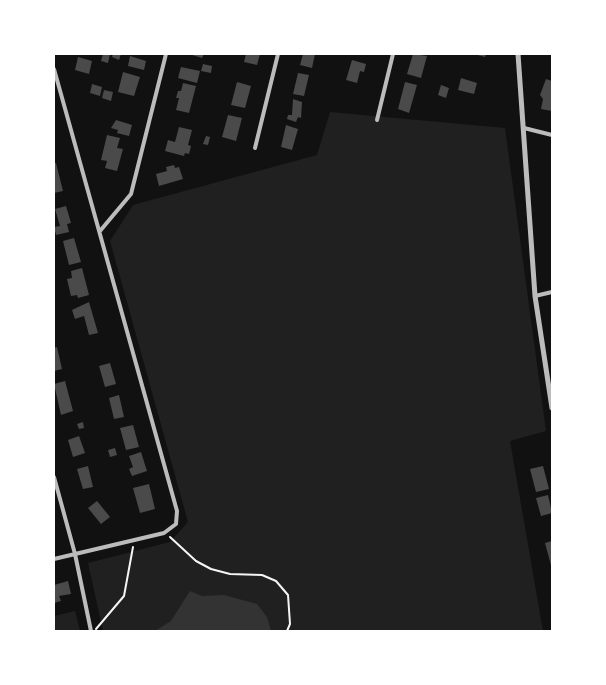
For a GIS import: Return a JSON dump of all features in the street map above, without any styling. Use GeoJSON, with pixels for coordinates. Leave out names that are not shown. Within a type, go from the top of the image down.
{"type":"FeatureCollection","features":[{"type":"Feature","properties":{"kind":"street"},"geometry":{"type":"LineString","coordinates":[[100,231],[131,194],[166,54]]}},
{"type":"Feature","properties":{"kind":"street"},"geometry":{"type":"LineString","coordinates":[[255,148],[278,54]]}},
{"type":"Feature","properties":{"kind":"street"},"geometry":{"type":"LineString","coordinates":[[377,120],[393,54]]}},
{"type":"Feature","properties":{"kind":"street"},"geometry":{"type":"LineString","coordinates":[[518,54],[535,296],[552,408]]}},
{"type":"Feature","properties":{"kind":"street"},"geometry":{"type":"LineString","coordinates":[[54,69],[177,511],[176,524],[164,532],[54,559]]}},
{"type":"Feature","properties":{"kind":"street"},"geometry":{"type":"LineString","coordinates":[[524,128],[552,135]]}},
{"type":"Feature","properties":{"kind":"street"},"geometry":{"type":"LineString","coordinates":[[535,296],[552,292]]}},
{"type":"Feature","properties":{"kind":"street"},"geometry":{"type":"LineString","coordinates":[[54,477],[93,631]]}},
{"type":"Feature","properties":{"kind":"path"},"geometry":{"type":"LineString","coordinates":[[164,532],[196,561],[211,569],[230,574],[262,575],[276,580],[288,595],[290,624],[287,631]]}},
{"type":"Feature","properties":{"kind":"path"},"geometry":{"type":"LineString","coordinates":[[93,631],[124,596],[134,540]]}},
{"type":"Feature","properties":{"kind":"shaded area"},"geometry":{"type":"Polygon","coordinates":[[[330,112],[505,128],[546,431],[510,441],[543,631],[103,631],[88,563],[170,542],[188,522],[110,241],[133,205],[317,155],[330,112]]]}},
{"type":"Feature","properties":{"kind":"shaded area"},"geometry":{"type":"Polygon","coordinates":[[[190,591],[202,596],[224,595],[257,604],[267,617],[271,631],[155,631],[171,621],[190,591]]]}},
{"type":"Feature","properties":{"kind":"shaded area"},"geometry":{"type":"Polygon","coordinates":[[[75,611],[80,631],[54,631],[54,616],[75,611]]]}},
{"type":"Feature","properties":{"kind":"building"},"geometry":{"type":"Polygon","coordinates":[[[103,54],[110,54],[108,63],[101,61],[103,54]]]}},
{"type":"Feature","properties":{"kind":"building"},"geometry":{"type":"Polygon","coordinates":[[[113,54],[121,54],[119,60],[112,57],[113,54]]]}},
{"type":"Feature","properties":{"kind":"building"},"geometry":{"type":"Polygon","coordinates":[[[189,54],[204,54],[202,58],[189,54]]]}},
{"type":"Feature","properties":{"kind":"building"},"geometry":{"type":"Polygon","coordinates":[[[246,54],[260,54],[257,65],[244,62],[246,54]]]}},
{"type":"Feature","properties":{"kind":"building"},"geometry":{"type":"Polygon","coordinates":[[[303,54],[315,54],[312,68],[300,65],[303,54]]]}},
{"type":"Feature","properties":{"kind":"building"},"geometry":{"type":"Polygon","coordinates":[[[413,54],[427,56],[421,78],[407,74],[413,54]]]}},
{"type":"Feature","properties":{"kind":"building"},"geometry":{"type":"Polygon","coordinates":[[[474,54],[486,54],[485,57],[474,54]]]}},
{"type":"Feature","properties":{"kind":"building"},"geometry":{"type":"Polygon","coordinates":[[[130,56],[146,61],[144,70],[128,66],[130,56]]]}},
{"type":"Feature","properties":{"kind":"building"},"geometry":{"type":"Polygon","coordinates":[[[78,57],[92,61],[89,74],[75,70],[78,57]]]}},
{"type":"Feature","properties":{"kind":"building"},"geometry":{"type":"Polygon","coordinates":[[[352,60],[366,64],[364,72],[360,71],[357,83],[346,80],[352,60]]]}},
{"type":"Feature","properties":{"kind":"building"},"geometry":{"type":"Polygon","coordinates":[[[203,64],[212,66],[211,73],[201,71],[203,64]]]}},
{"type":"Feature","properties":{"kind":"building"},"geometry":{"type":"Polygon","coordinates":[[[181,67],[200,71],[197,83],[178,78],[181,67]]]}},
{"type":"Feature","properties":{"kind":"building"},"geometry":{"type":"Polygon","coordinates":[[[123,72],[140,77],[134,96],[118,92],[123,72]]]}},
{"type":"Feature","properties":{"kind":"building"},"geometry":{"type":"Polygon","coordinates":[[[298,73],[309,75],[304,96],[293,94],[298,73]]]}},
{"type":"Feature","properties":{"kind":"building"},"geometry":{"type":"Polygon","coordinates":[[[461,78],[477,83],[474,94],[458,90],[461,78]]]}},
{"type":"Feature","properties":{"kind":"building"},"geometry":{"type":"Polygon","coordinates":[[[546,79],[552,81],[552,111],[541,109],[543,99],[540,95],[546,79]]]}},
{"type":"Feature","properties":{"kind":"building"},"geometry":{"type":"Polygon","coordinates":[[[237,82],[251,86],[245,108],[231,105],[237,82]]]}},
{"type":"Feature","properties":{"kind":"building"},"geometry":{"type":"Polygon","coordinates":[[[405,82],[417,85],[409,113],[398,109],[405,82]]]}},
{"type":"Feature","properties":{"kind":"building"},"geometry":{"type":"Polygon","coordinates":[[[183,83],[196,86],[189,113],[176,110],[179,98],[176,98],[178,91],[181,91],[183,83]]]}},
{"type":"Feature","properties":{"kind":"building"},"geometry":{"type":"Polygon","coordinates":[[[92,84],[102,87],[100,96],[90,93],[92,84]]]}},
{"type":"Feature","properties":{"kind":"building"},"geometry":{"type":"Polygon","coordinates":[[[441,85],[449,88],[446,98],[438,95],[441,85]]]}},
{"type":"Feature","properties":{"kind":"building"},"geometry":{"type":"Polygon","coordinates":[[[104,90],[113,92],[111,101],[102,98],[104,90]]]}},
{"type":"Feature","properties":{"kind":"building"},"geometry":{"type":"Polygon","coordinates":[[[293,99],[302,102],[301,118],[298,117],[296,122],[287,119],[288,115],[292,115],[293,99]]]}},
{"type":"Feature","properties":{"kind":"building"},"geometry":{"type":"Polygon","coordinates":[[[228,115],[242,118],[236,141],[222,137],[228,115]]]}},
{"type":"Feature","properties":{"kind":"building"},"geometry":{"type":"Polygon","coordinates":[[[116,120],[132,125],[129,136],[117,133],[118,130],[111,128],[116,120]]]}},
{"type":"Feature","properties":{"kind":"building"},"geometry":{"type":"Polygon","coordinates":[[[286,125],[298,129],[292,150],[281,147],[286,125]]]}},
{"type":"Feature","properties":{"kind":"building"},"geometry":{"type":"Polygon","coordinates":[[[179,127],[192,130],[188,145],[191,146],[189,154],[185,153],[184,156],[165,151],[168,140],[175,142],[179,127]]]}},
{"type":"Feature","properties":{"kind":"building"},"geometry":{"type":"Polygon","coordinates":[[[107,135],[120,138],[117,148],[123,149],[117,171],[105,168],[107,161],[101,160],[107,135]]]}},
{"type":"Feature","properties":{"kind":"building"},"geometry":{"type":"Polygon","coordinates":[[[206,136],[210,137],[208,145],[203,144],[206,136]]]}},
{"type":"Feature","properties":{"kind":"building"},"geometry":{"type":"Polygon","coordinates":[[[54,163],[56,163],[63,191],[54,193],[54,163]]]}},
{"type":"Feature","properties":{"kind":"building"},"geometry":{"type":"Polygon","coordinates":[[[174,165],[175,168],[179,167],[183,179],[159,186],[156,174],[167,171],[166,167],[174,165]]]}},
{"type":"Feature","properties":{"kind":"building"},"geometry":{"type":"Polygon","coordinates":[[[66,206],[71,223],[67,224],[69,232],[56,235],[54,227],[60,226],[55,209],[66,206]]]}},
{"type":"Feature","properties":{"kind":"building"},"geometry":{"type":"Polygon","coordinates":[[[74,238],[81,262],[69,265],[63,241],[74,238]]]}},
{"type":"Feature","properties":{"kind":"building"},"geometry":{"type":"Polygon","coordinates":[[[82,268],[89,295],[78,298],[77,295],[71,296],[67,279],[72,278],[71,271],[82,268]]]}},
{"type":"Feature","properties":{"kind":"building"},"geometry":{"type":"Polygon","coordinates":[[[89,302],[98,333],[89,335],[84,316],[75,319],[72,310],[89,302]]]}},
{"type":"Feature","properties":{"kind":"building"},"geometry":{"type":"Polygon","coordinates":[[[57,347],[62,369],[54,371],[54,348],[57,347]]]}},
{"type":"Feature","properties":{"kind":"building"},"geometry":{"type":"Polygon","coordinates":[[[110,363],[116,384],[105,387],[99,366],[110,363]]]}},
{"type":"Feature","properties":{"kind":"building"},"geometry":{"type":"Polygon","coordinates":[[[65,381],[73,411],[61,415],[54,384],[65,381]]]}},
{"type":"Feature","properties":{"kind":"building"},"geometry":{"type":"Polygon","coordinates":[[[119,395],[124,417],[114,419],[109,398],[119,395]]]}},
{"type":"Feature","properties":{"kind":"building"},"geometry":{"type":"Polygon","coordinates":[[[83,422],[84,428],[79,429],[77,424],[83,422]]]}},
{"type":"Feature","properties":{"kind":"building"},"geometry":{"type":"Polygon","coordinates":[[[133,425],[139,447],[126,450],[120,428],[133,425]]]}},
{"type":"Feature","properties":{"kind":"building"},"geometry":{"type":"Polygon","coordinates":[[[79,436],[85,453],[73,457],[68,440],[79,436]]]}},
{"type":"Feature","properties":{"kind":"building"},"geometry":{"type":"Polygon","coordinates":[[[115,448],[117,455],[110,457],[108,450],[115,448]]]}},
{"type":"Feature","properties":{"kind":"building"},"geometry":{"type":"Polygon","coordinates":[[[141,452],[147,471],[132,476],[129,469],[133,467],[129,456],[141,452]]]}},
{"type":"Feature","properties":{"kind":"building"},"geometry":{"type":"Polygon","coordinates":[[[88,466],[93,487],[83,489],[77,469],[88,466]]]}},
{"type":"Feature","properties":{"kind":"building"},"geometry":{"type":"Polygon","coordinates":[[[543,466],[549,489],[536,492],[530,469],[543,466]]]}},
{"type":"Feature","properties":{"kind":"building"},"geometry":{"type":"Polygon","coordinates":[[[149,484],[155,509],[140,513],[133,488],[149,484]]]}},
{"type":"Feature","properties":{"kind":"building"},"geometry":{"type":"Polygon","coordinates":[[[548,495],[552,513],[541,516],[536,498],[548,495]]]}},
{"type":"Feature","properties":{"kind":"building"},"geometry":{"type":"Polygon","coordinates":[[[97,501],[110,517],[101,524],[88,508],[97,501]]]}},
{"type":"Feature","properties":{"kind":"building"},"geometry":{"type":"Polygon","coordinates":[[[552,541],[552,569],[545,543],[552,541]]]}},
{"type":"Feature","properties":{"kind":"building"},"geometry":{"type":"Polygon","coordinates":[[[68,581],[71,594],[59,596],[61,601],[54,603],[54,585],[68,581]]]}}]}
